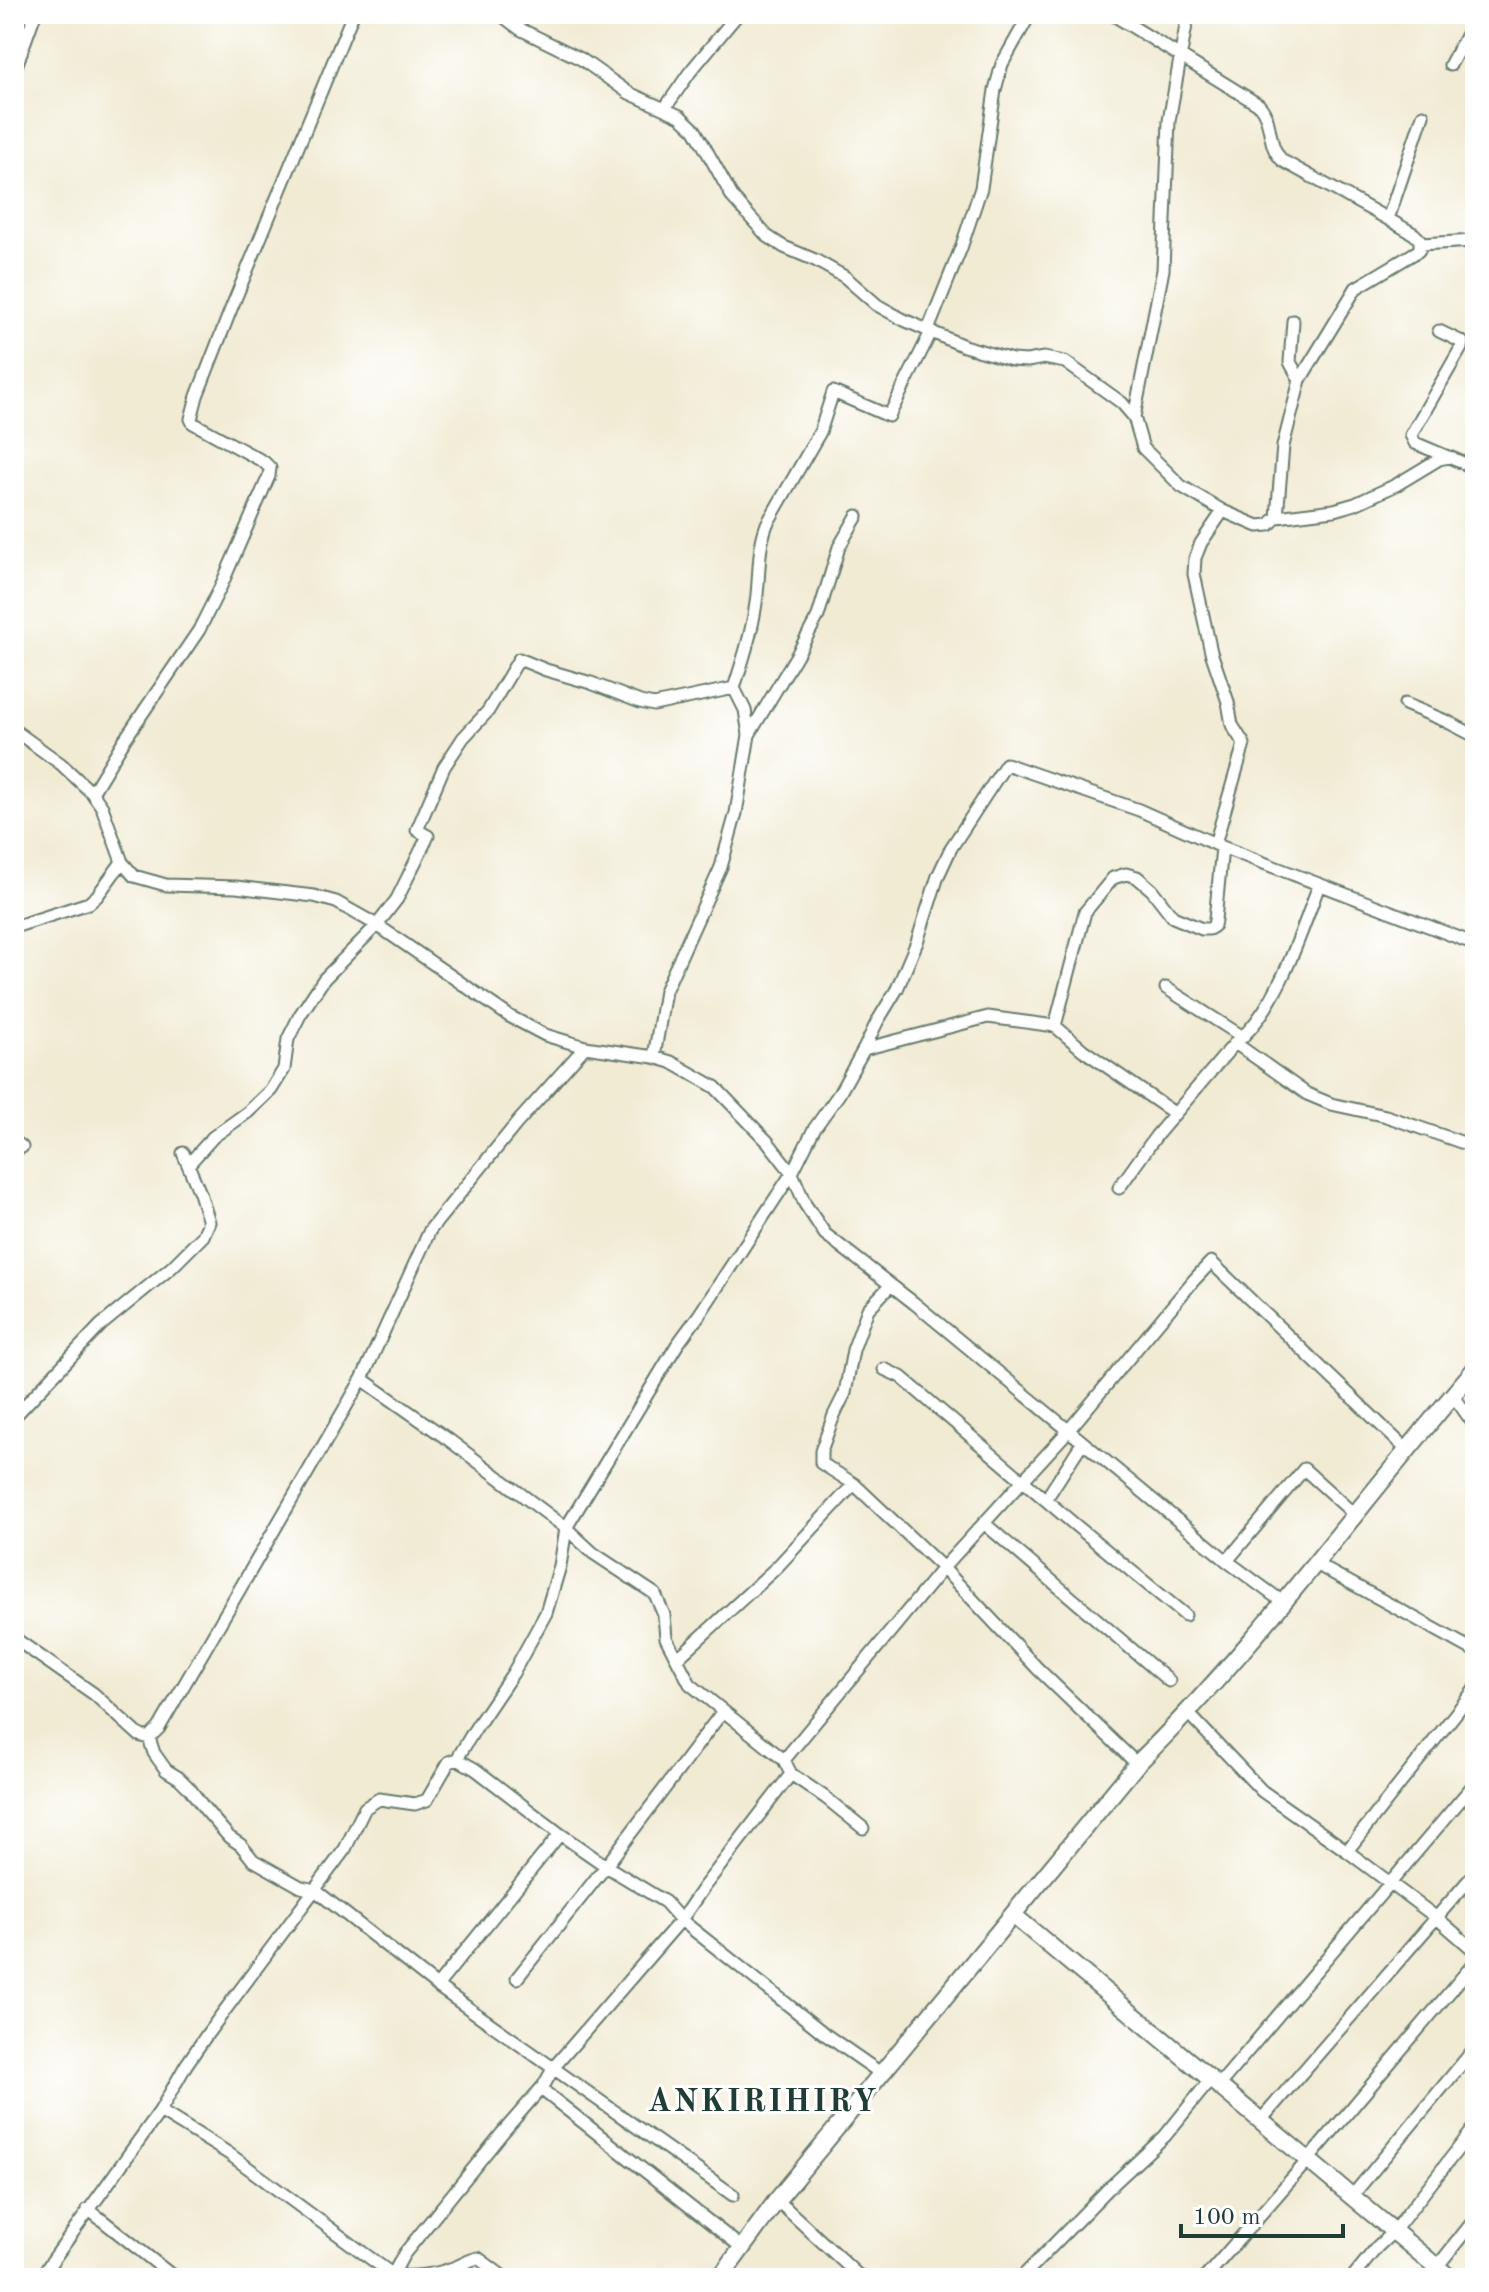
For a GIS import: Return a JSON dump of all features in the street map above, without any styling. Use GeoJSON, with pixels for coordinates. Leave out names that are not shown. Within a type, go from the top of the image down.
{"type":"FeatureCollection","features":[{"type":"Feature","properties":{"kind":"main road"},"geometry":{"type":"LineString","coordinates":[[720,2278],[777,2200],[1137,1764],[1284,1603],[1475,1369]]}},
{"type":"Feature","properties":{"kind":"main road"},"geometry":{"type":"LineString","coordinates":[[1013,1915],[1444,2273]]}},
{"type":"Feature","properties":{"kind":"street"},"geometry":{"type":"LineString","coordinates":[[14,72],[35,14]]}},
{"type":"Feature","properties":{"kind":"street"},"geometry":{"type":"LineString","coordinates":[[92,793],[199,630],[269,476],[270,468],[264,462],[193,423],[191,419],[231,309],[353,14]]}},
{"type":"Feature","properties":{"kind":"street"},"geometry":{"type":"LineString","coordinates":[[500,14],[520,29],[581,59],[629,93],[680,116],[695,130],[733,198],[767,236],[845,277],[877,305],[964,346],[1012,360],[1044,358],[1065,362],[1122,403],[1134,417],[1143,448],[1181,486],[1223,511],[1258,526],[1269,525],[1277,517],[1334,510],[1355,504],[1396,485],[1439,459],[1449,457]]}},
{"type":"Feature","properties":{"kind":"street"},"geometry":{"type":"LineString","coordinates":[[665,108],[738,14]]}},
{"type":"Feature","properties":{"kind":"street"},"geometry":{"type":"LineString","coordinates":[[654,1057],[665,991],[726,852],[744,778],[749,735],[745,710],[734,688],[753,621],[759,550],[767,524],[820,432],[833,392],[889,416],[930,331],[961,248],[981,188],[995,90],[1002,64],[1030,14]]}},
{"type":"Feature","properties":{"kind":"street"},"geometry":{"type":"LineString","coordinates":[[1112,14],[1259,105],[1266,114],[1271,144],[1283,161],[1420,240],[1418,251],[1356,288],[1300,380],[1283,446],[1277,517]]}},
{"type":"Feature","properties":{"kind":"street"},"geometry":{"type":"LineString","coordinates":[[1134,417],[1163,270],[1169,121],[1188,14]]}},
{"type":"Feature","properties":{"kind":"street"},"geometry":{"type":"LineString","coordinates":[[1450,65],[1475,20]]}},
{"type":"Feature","properties":{"kind":"street"},"geometry":{"type":"LineString","coordinates":[[1388,219],[1423,115]]}},
{"type":"Feature","properties":{"kind":"street"},"geometry":{"type":"LineString","coordinates":[[1420,244],[1475,241]]}},
{"type":"Feature","properties":{"kind":"street"},"geometry":{"type":"LineString","coordinates":[[1293,321],[1290,362],[1300,380]]}},
{"type":"Feature","properties":{"kind":"street"},"geometry":{"type":"LineString","coordinates":[[1439,331],[1462,342],[1461,348],[1411,435],[1415,443],[1475,468]]}},
{"type":"Feature","properties":{"kind":"street"},"geometry":{"type":"LineString","coordinates":[[1055,1026],[1085,912],[1109,882],[1119,875],[1137,877],[1152,890],[1173,917],[1202,929],[1214,926],[1218,846],[1244,744],[1232,725],[1228,702],[1211,652],[1194,574],[1195,558],[1201,543],[1223,511]]}},
{"type":"Feature","properties":{"kind":"street"},"geometry":{"type":"LineString","coordinates":[[749,735],[818,616],[839,547],[857,516]]}},
{"type":"Feature","properties":{"kind":"street"},"geometry":{"type":"LineString","coordinates":[[188,1165],[213,1137],[248,1112],[271,1090],[284,1069],[288,1039],[300,1015],[324,979],[377,925],[397,899],[428,836],[417,830],[444,767],[463,738],[488,711],[519,659],[654,705],[734,688]]}},
{"type":"Feature","properties":{"kind":"street"},"geometry":{"type":"LineString","coordinates":[[1405,704],[1475,736]]}},
{"type":"Feature","properties":{"kind":"street"},"geometry":{"type":"LineString","coordinates":[[14,730],[61,764],[92,793],[102,807],[122,862],[134,876],[166,885],[236,887],[325,898],[377,925],[509,1016],[545,1035],[585,1047],[654,1057],[682,1067],[715,1087],[768,1142],[792,1173],[805,1204],[825,1234],[1227,1561],[1284,1603]]}},
{"type":"Feature","properties":{"kind":"street"},"geometry":{"type":"LineString","coordinates":[[40,2278],[160,2111],[193,2054],[345,1849],[365,1808],[379,1799],[415,1804],[427,1800],[449,1762],[457,1759],[513,1673],[546,1613],[560,1566],[566,1528],[677,1345],[792,1173],[814,1129],[839,1094],[897,989],[951,848],[1006,764],[1139,810],[1218,846],[1475,944]]}},
{"type":"Feature","properties":{"kind":"street"},"geometry":{"type":"LineString","coordinates":[[14,927],[89,903],[122,862]]}},
{"type":"Feature","properties":{"kind":"street"},"geometry":{"type":"LineString","coordinates":[[1119,1188],[1174,1113],[1260,1015],[1285,973],[1319,885]]}},
{"type":"Feature","properties":{"kind":"street"},"geometry":{"type":"LineString","coordinates":[[1166,988],[1307,1094],[1331,1104],[1386,1116],[1475,1147]]}},
{"type":"Feature","properties":{"kind":"street"},"geometry":{"type":"LineString","coordinates":[[864,1049],[988,1017],[1055,1026],[1083,1050],[1174,1113]]}},
{"type":"Feature","properties":{"kind":"street"},"geometry":{"type":"LineString","coordinates":[[149,1738],[159,1728],[362,1379],[430,1230],[517,1123],[585,1047]]}},
{"type":"Feature","properties":{"kind":"street"},"geometry":{"type":"LineString","coordinates":[[14,1417],[101,1325],[172,1267],[203,1236],[209,1222],[183,1153]]}},
{"type":"Feature","properties":{"kind":"street"},"geometry":{"type":"LineString","coordinates":[[784,1760],[943,1568],[1068,1431],[1211,1262],[1408,1451]]}},
{"type":"Feature","properties":{"kind":"street"},"geometry":{"type":"LineString","coordinates":[[890,1286],[868,1309],[853,1350],[845,1393],[821,1451],[821,1463],[854,1484],[943,1568],[1038,1669],[1137,1764]]}},
{"type":"Feature","properties":{"kind":"street"},"geometry":{"type":"LineString","coordinates":[[884,1369],[901,1377],[1185,1615]]}},
{"type":"Feature","properties":{"kind":"street"},"geometry":{"type":"LineString","coordinates":[[362,1379],[566,1528],[593,1553],[655,1594],[664,1615],[666,1638],[690,1684],[784,1760],[791,1774],[863,1828]]}},
{"type":"Feature","properties":{"kind":"street"},"geometry":{"type":"LineString","coordinates":[[1453,1395],[1475,1426]]}},
{"type":"Feature","properties":{"kind":"street"},"geometry":{"type":"LineString","coordinates":[[1050,1493],[1082,1443]]}},
{"type":"Feature","properties":{"kind":"street"},"geometry":{"type":"LineString","coordinates":[[1227,1561],[1304,1469],[1356,1516]]}},
{"type":"Feature","properties":{"kind":"street"},"geometry":{"type":"LineString","coordinates":[[677,1659],[777,1567],[854,1484]]}},
{"type":"Feature","properties":{"kind":"street"},"geometry":{"type":"LineString","coordinates":[[985,1524],[1169,1681]]}},
{"type":"Feature","properties":{"kind":"street"},"geometry":{"type":"LineString","coordinates":[[1316,1564],[1475,1651]]}},
{"type":"Feature","properties":{"kind":"street"},"geometry":{"type":"LineString","coordinates":[[14,1638],[94,1694],[139,1735],[149,1738]]}},
{"type":"Feature","properties":{"kind":"street"},"geometry":{"type":"LineString","coordinates":[[1347,1851],[1475,1689]]}},
{"type":"Feature","properties":{"kind":"street"},"geometry":{"type":"LineString","coordinates":[[517,1978],[723,1711]]}},
{"type":"Feature","properties":{"kind":"street"},"geometry":{"type":"LineString","coordinates":[[1187,1712],[1262,1791],[1392,1883],[1475,1951]]}},
{"type":"Feature","properties":{"kind":"street"},"geometry":{"type":"LineString","coordinates":[[149,1738],[154,1753],[166,1770],[190,1789],[229,1837],[241,1845],[253,1860],[291,1883],[315,1890],[437,1986],[733,2195]]}},
{"type":"Feature","properties":{"kind":"street"},"geometry":{"type":"LineString","coordinates":[[457,1759],[606,1866],[665,1902],[681,1920],[826,2035],[882,2074]]}},
{"type":"Feature","properties":{"kind":"street"},"geometry":{"type":"LineString","coordinates":[[392,2277],[409,2248],[541,2089],[554,2067],[681,1920],[791,1774]]}},
{"type":"Feature","properties":{"kind":"street"},"geometry":{"type":"LineString","coordinates":[[1021,2278],[1165,2136],[1215,2082],[1392,1883],[1475,1783]]}},
{"type":"Feature","properties":{"kind":"street"},"geometry":{"type":"LineString","coordinates":[[437,1986],[560,1834]]}},
{"type":"Feature","properties":{"kind":"street"},"geometry":{"type":"LineString","coordinates":[[1261,2120],[1475,1873]]}},
{"type":"Feature","properties":{"kind":"street"},"geometry":{"type":"LineString","coordinates":[[1205,2278],[1475,1962]]}},
{"type":"Feature","properties":{"kind":"street"},"geometry":{"type":"LineString","coordinates":[[1352,2196],[1475,2048]]}},
{"type":"Feature","properties":{"kind":"street"},"geometry":{"type":"LineString","coordinates":[[541,2089],[741,2247]]}},
{"type":"Feature","properties":{"kind":"street"},"geometry":{"type":"LineString","coordinates":[[160,2111],[228,2153],[392,2277],[453,2268],[478,2258],[505,2278]]}},
{"type":"Feature","properties":{"kind":"street"},"geometry":{"type":"LineString","coordinates":[[1352,2278],[1394,2231],[1475,2127]]}},
{"type":"Feature","properties":{"kind":"street"},"geometry":{"type":"LineString","coordinates":[[777,2200],[861,2278]]}},
{"type":"Feature","properties":{"kind":"street"},"geometry":{"type":"LineString","coordinates":[[88,2209],[175,2278]]}},
{"type":"Feature","properties":{"kind":"street"},"geometry":{"type":"LineString","coordinates":[[1444,2273],[1475,2219]]}},
{"type":"Feature","properties":{"kind":"district","name":"ANKIRIHIRY"},"geometry":{"type":"Point","coordinates":[763,2103]}}]}
